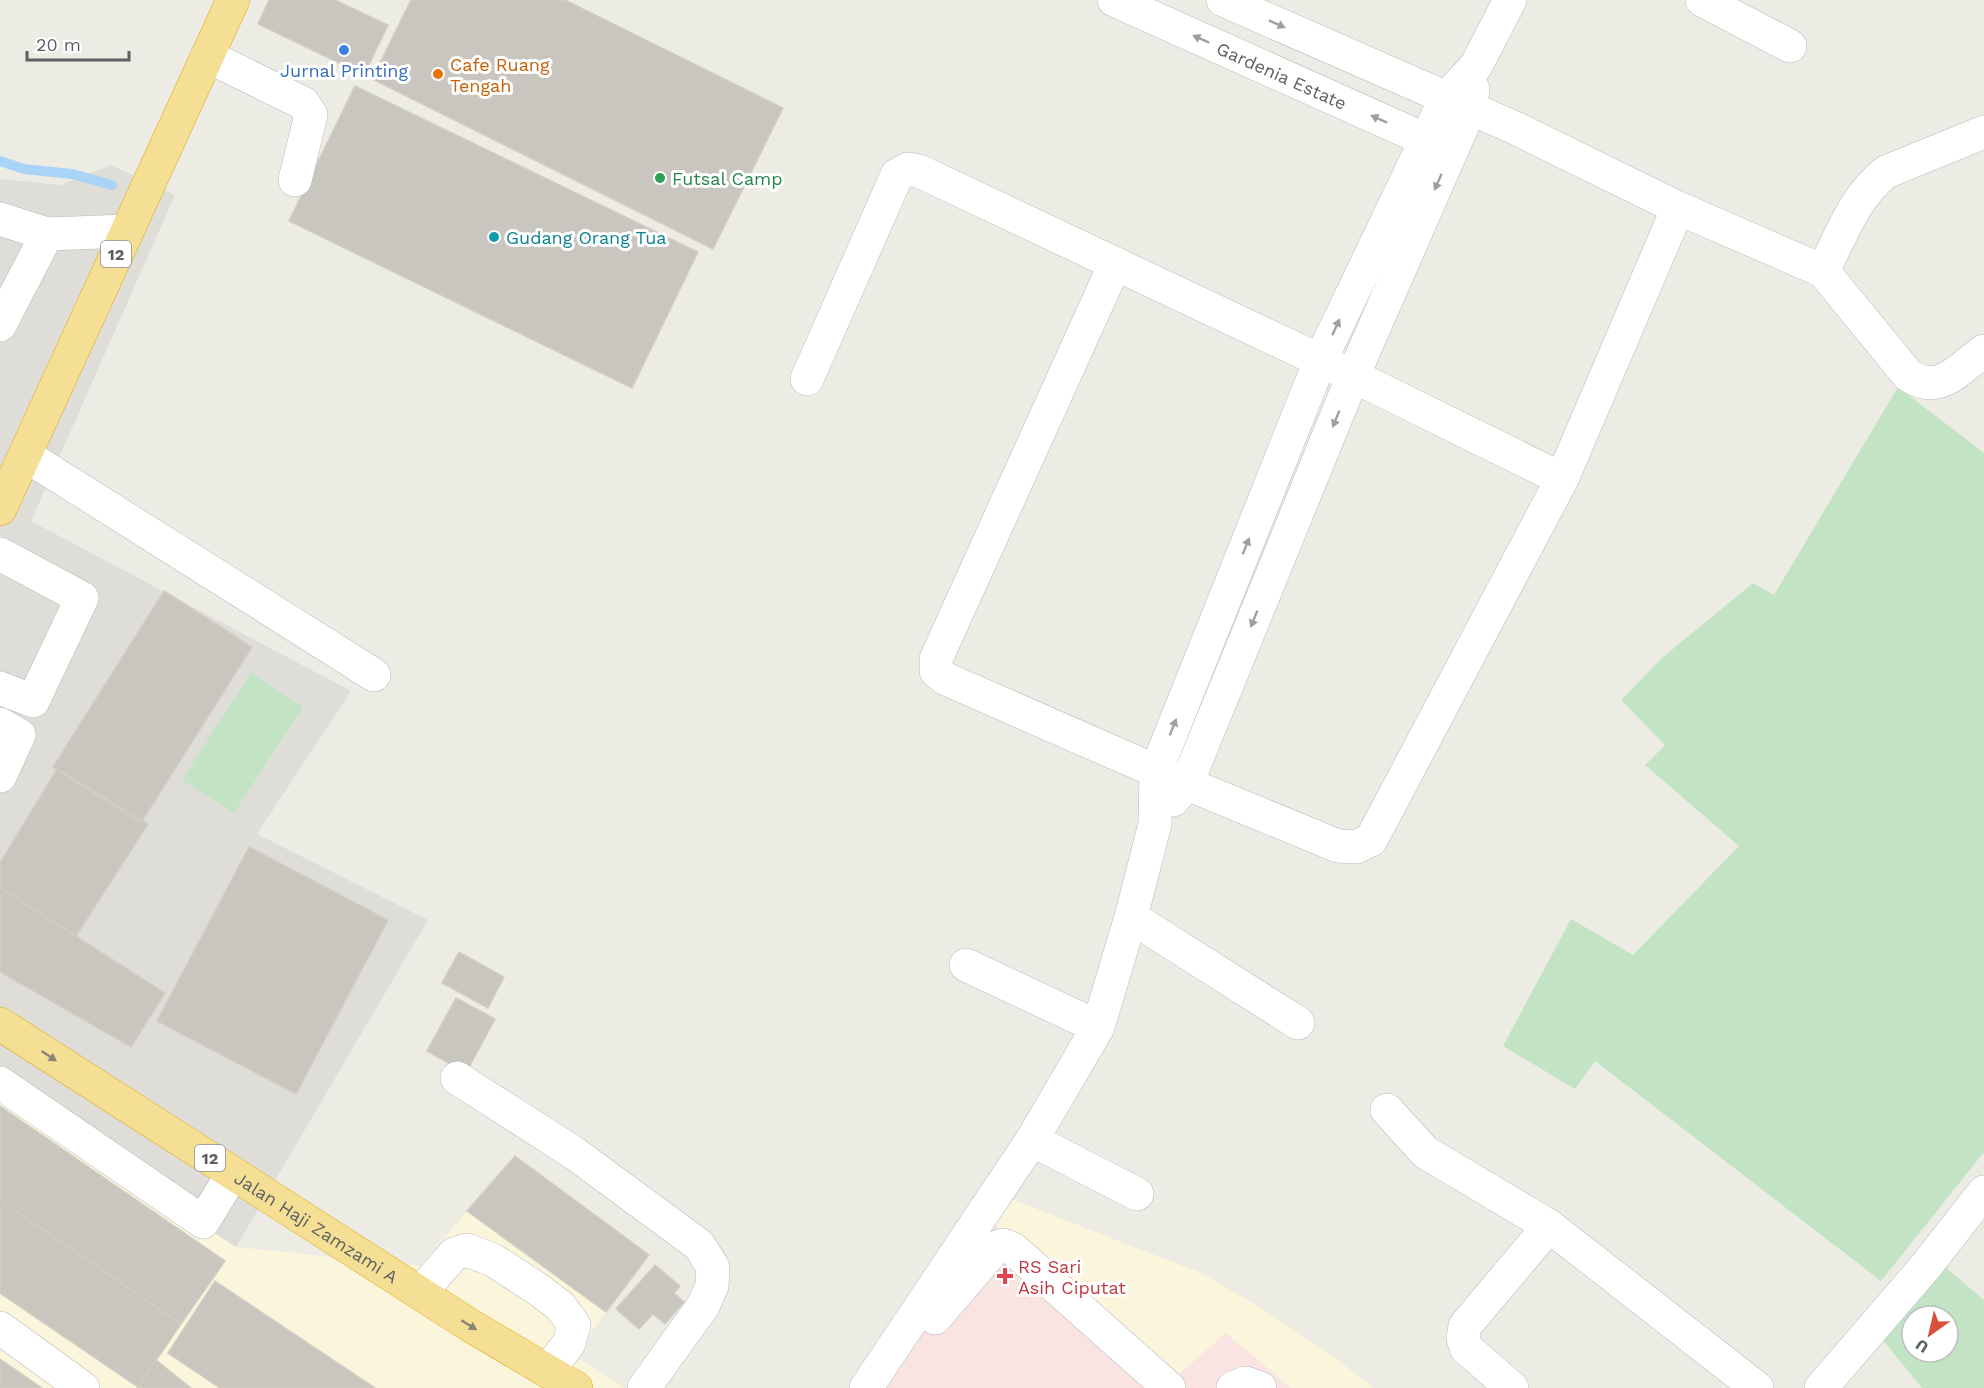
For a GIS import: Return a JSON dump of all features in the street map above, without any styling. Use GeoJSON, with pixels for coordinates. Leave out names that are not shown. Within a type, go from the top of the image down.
{"type":"FeatureCollection","features":[{"type":"Feature","properties":{"kind":"highway","name":"12"},"geometry":{"type":"LineString","coordinates":[[0,509],[233,0]]}},
{"type":"Feature","properties":{"kind":"highway","name":"Jalan Haji Zamzami A"},"geometry":{"type":"LineString","coordinates":[[0,1024],[420,1293],[576,1388]]}},
{"type":"Feature","properties":{"kind":"street","name":"Gardenia Estate"},"geometry":{"type":"LineString","coordinates":[[1114,0],[1438,146]]}},
{"type":"Feature","properties":{"kind":"street"},"geometry":{"type":"LineString","coordinates":[[1223,0],[1458,103],[1678,208],[1823,271],[1908,375],[1921,384],[1936,384],[1984,351]]}},
{"type":"Feature","properties":{"kind":"street"},"geometry":{"type":"LineString","coordinates":[[866,1388],[1032,1140],[1098,1027],[1131,917],[1155,824],[1156,771],[1320,361],[1438,146],[1510,0]]}},
{"type":"Feature","properties":{"kind":"street"},"geometry":{"type":"LineString","coordinates":[[1702,0],[1790,46]]}},
{"type":"Feature","properties":{"kind":"street"},"geometry":{"type":"LineString","coordinates":[[207,56],[303,103],[311,115],[295,180]]}},
{"type":"Feature","properties":{"kind":"street"},"geometry":{"type":"LineString","coordinates":[[1823,271],[1862,194],[1873,182],[1886,172],[1984,132]]}},
{"type":"Feature","properties":{"kind":"street"},"geometry":{"type":"LineString","coordinates":[[1155,824],[1187,783],[1353,376],[1438,146]]}},
{"type":"Feature","properties":{"kind":"street"},"geometry":{"type":"LineString","coordinates":[[807,379],[897,176],[908,169],[919,171],[1353,376],[1563,479]]}},
{"type":"Feature","properties":{"kind":"street"},"geometry":{"type":"LineString","coordinates":[[1114,264],[969,582],[936,658],[936,671],[946,679],[1156,771],[1338,846],[1356,847],[1371,840],[1563,479],[1678,208]]}},
{"type":"Feature","properties":{"kind":"street"},"geometry":{"type":"LineString","coordinates":[[0,219],[47,234],[127,231]]}},
{"type":"Feature","properties":{"kind":"street"},"geometry":{"type":"LineString","coordinates":[[0,325],[47,234]]}},
{"type":"Feature","properties":{"kind":"street"},"geometry":{"type":"LineString","coordinates":[[25,455],[374,675]]}},
{"type":"Feature","properties":{"kind":"street"},"geometry":{"type":"LineString","coordinates":[[0,554],[82,598],[33,701],[0,688]]}},
{"type":"Feature","properties":{"kind":"street"},"geometry":{"type":"LineString","coordinates":[[0,724],[19,735],[0,776]]}},
{"type":"Feature","properties":{"kind":"street"},"geometry":{"type":"LineString","coordinates":[[1131,917],[1298,1023]]}},
{"type":"Feature","properties":{"kind":"street"},"geometry":{"type":"LineString","coordinates":[[966,965],[1098,1027]]}},
{"type":"Feature","properties":{"kind":"street"},"geometry":{"type":"LineString","coordinates":[[457,1078],[574,1153],[699,1245],[713,1267],[712,1286],[703,1306],[644,1388]]}},
{"type":"Feature","properties":{"kind":"street"},"geometry":{"type":"LineString","coordinates":[[0,1083],[203,1222],[233,1173]]}},
{"type":"Feature","properties":{"kind":"street"},"geometry":{"type":"LineString","coordinates":[[1387,1110],[1425,1152],[1549,1226],[1757,1388]]}},
{"type":"Feature","properties":{"kind":"street"},"geometry":{"type":"LineString","coordinates":[[1032,1140],[1137,1194]]}},
{"type":"Feature","properties":{"kind":"street"},"geometry":{"type":"LineString","coordinates":[[1821,1388],[1982,1198]]}},
{"type":"Feature","properties":{"kind":"street"},"geometry":{"type":"LineString","coordinates":[[1512,1388],[1466,1348],[1464,1332],[1466,1326],[1549,1226]]}},
{"type":"Feature","properties":{"kind":"street"},"geometry":{"type":"LineString","coordinates":[[880,1388],[938,1314],[995,1248],[1003,1245],[1013,1249],[1169,1388]]}},
{"type":"Feature","properties":{"kind":"street"},"geometry":{"type":"LineString","coordinates":[[420,1293],[454,1254],[467,1250],[493,1260],[560,1306],[574,1325],[569,1343],[548,1371]]}},
{"type":"Feature","properties":{"kind":"street"},"geometry":{"type":"LineString","coordinates":[[0,1328],[83,1388]]}},
{"type":"Feature","properties":{"kind":"street"},"geometry":{"type":"LineString","coordinates":[[1233,1388],[1246,1383],[1260,1388]]}},
{"type":"Feature","properties":{"kind":"shaded area"},"geometry":{"type":"Polygon","coordinates":[[[111,165],[175,195],[31,521],[351,691],[257,834],[428,920],[236,1247],[0,1094],[0,179],[61,185],[111,165]]]}},
{"type":"Feature","properties":{"kind":"shaded area"},"geometry":{"type":"Polygon","coordinates":[[[0,1094],[236,1247],[420,1266],[515,1156],[649,1255],[574,1355],[625,1388],[0,1388],[0,1094]]]}},
{"type":"Feature","properties":{"kind":"shaded area"},"geometry":{"type":"Polygon","coordinates":[[[985,1189],[1201,1273],[1263,1309],[1335,1358],[1373,1388],[867,1388],[985,1189]]]}},
{"type":"Feature","properties":{"kind":"shaded area","name":"RS Sari Asih Ciputat"},"geometry":{"type":"Polygon","coordinates":[[[990,1220],[1179,1374],[1226,1333],[1291,1388],[875,1388],[990,1220]]]}},
{"type":"Feature","properties":{"kind":"green space"},"geometry":{"type":"Polygon","coordinates":[[[1898,387],[1984,453],[1984,1152],[1881,1281],[1595,1061],[1575,1089],[1503,1046],[1571,919],[1633,955],[1739,846],[1645,765],[1665,745],[1621,700],[1662,658],[1753,583],[1774,595],[1898,387]]]}},
{"type":"Feature","properties":{"kind":"green space"},"geometry":{"type":"Polygon","coordinates":[[[251,673],[303,707],[234,813],[182,780],[251,673]]]}},
{"type":"Feature","properties":{"kind":"green space"},"geometry":{"type":"Polygon","coordinates":[[[1937,1260],[1984,1300],[1984,1388],[1922,1388],[1902,1364],[1960,1364],[1960,1304],[1900,1304],[1900,1361],[1873,1328],[1937,1260]]]}},
{"type":"Feature","properties":{"kind":"building","name":"Jurnal Printing"},"geometry":{"type":"Polygon","coordinates":[[[269,0],[335,0],[388,25],[364,75],[258,24],[269,0]]]}},
{"type":"Feature","properties":{"kind":"building","name":"Futsal Camp"},"geometry":{"type":"Polygon","coordinates":[[[411,0],[565,0],[783,108],[713,249],[372,79],[411,0]]]}},
{"type":"Feature","properties":{"kind":"building","name":"Gudang Orang Tua"},"geometry":{"type":"Polygon","coordinates":[[[355,86],[698,252],[632,388],[289,221],[355,86]]]}},
{"type":"Feature","properties":{"kind":"building"},"geometry":{"type":"Polygon","coordinates":[[[164,591],[252,647],[141,823],[53,767],[164,591]]]}},
{"type":"Feature","properties":{"kind":"building"},"geometry":{"type":"Polygon","coordinates":[[[57,769],[148,824],[76,936],[0,888],[0,863],[57,769]]]}},
{"type":"Feature","properties":{"kind":"building"},"geometry":{"type":"Polygon","coordinates":[[[249,847],[388,920],[296,1094],[157,1021],[249,847]]]}},
{"type":"Feature","properties":{"kind":"building"},"geometry":{"type":"Polygon","coordinates":[[[0,888],[165,993],[131,1047],[0,972],[0,888]]]}},
{"type":"Feature","properties":{"kind":"building"},"geometry":{"type":"Polygon","coordinates":[[[459,952],[504,977],[488,1008],[442,983],[459,952]]]}},
{"type":"Feature","properties":{"kind":"building"},"geometry":{"type":"Polygon","coordinates":[[[456,998],[495,1019],[466,1073],[427,1051],[456,998]]]}},
{"type":"Feature","properties":{"kind":"building"},"geometry":{"type":"Polygon","coordinates":[[[0,1106],[225,1261],[181,1324],[0,1200],[0,1106]]]}},
{"type":"Feature","properties":{"kind":"building"},"geometry":{"type":"Polygon","coordinates":[[[515,1156],[649,1255],[606,1312],[467,1211],[515,1156]]]}},
{"type":"Feature","properties":{"kind":"building"},"geometry":{"type":"Polygon","coordinates":[[[0,1200],[181,1324],[138,1387],[0,1293],[0,1200]]]}},
{"type":"Feature","properties":{"kind":"building"},"geometry":{"type":"Polygon","coordinates":[[[655,1265],[680,1286],[674,1293],[684,1302],[665,1324],[653,1314],[639,1329],[616,1309],[655,1265]]]}},
{"type":"Feature","properties":{"kind":"building"},"geometry":{"type":"Polygon","coordinates":[[[215,1281],[375,1388],[220,1388],[168,1353],[215,1281]]]}},
{"type":"Feature","properties":{"kind":"building"},"geometry":{"type":"Polygon","coordinates":[[[0,1359],[42,1388],[0,1388],[0,1359]]]}},
{"type":"Feature","properties":{"kind":"building"},"geometry":{"type":"Polygon","coordinates":[[[156,1360],[191,1388],[137,1388],[156,1360]]]}},
{"type":"Feature","properties":{"kind":"waterway"},"geometry":{"type":"LineString","coordinates":[[0,161],[24,169],[72,174],[112,185]]}},
{"type":"Feature","properties":{"kind":"place","name":"Jurnal Printing"},"geometry":{"type":"Point","coordinates":[344,50]}},
{"type":"Feature","properties":{"kind":"place","name":"Cafe Ruang Tengah"},"geometry":{"type":"Point","coordinates":[438,74]}},
{"type":"Feature","properties":{"kind":"place","name":"Futsal Camp"},"geometry":{"type":"Point","coordinates":[660,178]}},
{"type":"Feature","properties":{"kind":"place","name":"Gudang Orang Tua"},"geometry":{"type":"Point","coordinates":[494,237]}},
{"type":"Feature","properties":{"kind":"place","name":"RS Sari Asih Ciputat"},"geometry":{"type":"Point","coordinates":[1005,1276]}}]}
